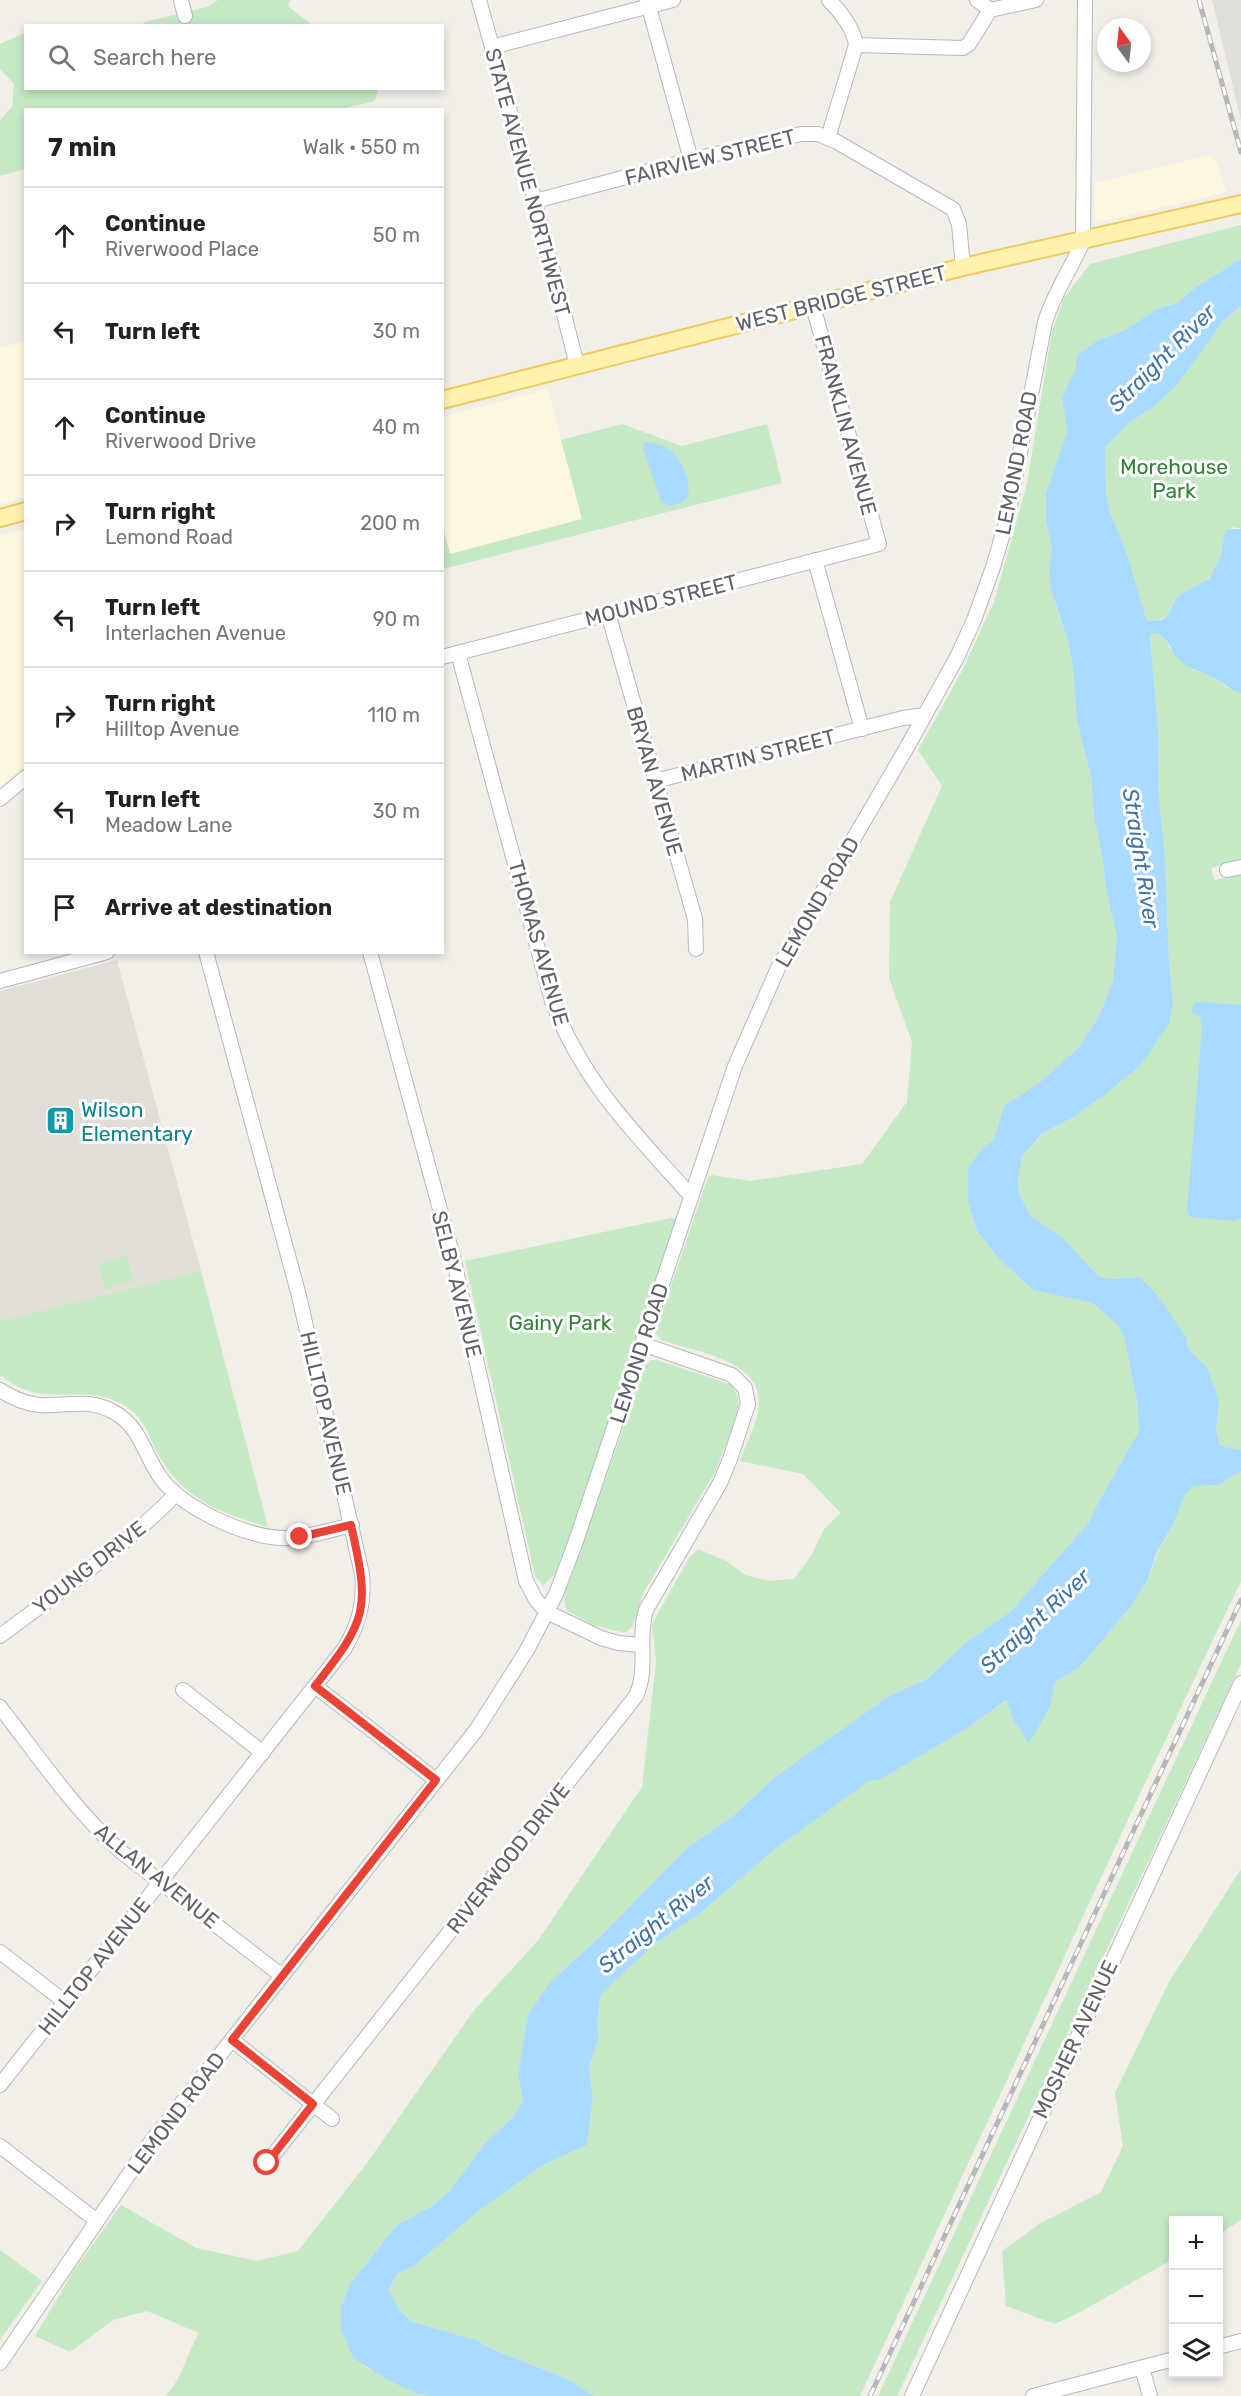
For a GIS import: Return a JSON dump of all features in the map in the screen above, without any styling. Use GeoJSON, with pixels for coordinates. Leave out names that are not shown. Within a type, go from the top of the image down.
{"type":"FeatureCollection","features":[{"type":"Feature","properties":{"kind":"main road","name":"WEST BRIDGE STREET"},"geometry":{"type":"LineString","coordinates":[[444,399],[963,267],[1083,242],[1241,204]]}},
{"type":"Feature","properties":{"kind":"main road"},"geometry":{"type":"LineString","coordinates":[[0,518],[24,512]]}},
{"type":"Feature","properties":{"kind":"street"},"geometry":{"type":"LineString","coordinates":[[181,0],[186,16]]}},
{"type":"Feature","properties":{"kind":"street","name":"STATE AVENUE NORTHWEST"},"geometry":{"type":"LineString","coordinates":[[478,0],[535,201],[577,364]]}},
{"type":"Feature","properties":{"kind":"street"},"geometry":{"type":"LineString","coordinates":[[492,47],[648,3],[673,0]]}},
{"type":"Feature","properties":{"kind":"street"},"geometry":{"type":"LineString","coordinates":[[828,138],[856,45],[854,35],[837,7],[829,0]]}},
{"type":"Feature","properties":{"kind":"street"},"geometry":{"type":"LineString","coordinates":[[977,0],[990,10]]}},
{"type":"Feature","properties":{"kind":"street"},"geometry":{"type":"LineString","coordinates":[[856,45],[963,48],[969,44],[990,10],[1036,0]]}},
{"type":"Feature","properties":{"kind":"street"},"geometry":{"type":"LineString","coordinates":[[1083,242],[1085,0]]}},
{"type":"Feature","properties":{"kind":"street"},"geometry":{"type":"LineString","coordinates":[[648,3],[692,160]]}},
{"type":"Feature","properties":{"kind":"street","name":"FAIRVIEW STREET"},"geometry":{"type":"LineString","coordinates":[[535,201],[801,134],[818,134],[953,209],[959,224],[963,267]]}},
{"type":"Feature","properties":{"kind":"street","name":"LEMOND ROAD"},"geometry":{"type":"LineString","coordinates":[[0,2363],[151,2142],[436,1780],[503,1690],[547,1612],[576,1541],[735,1066],[778,968],[957,657],[993,567],[1007,520],[1045,321],[1052,302],[1083,242]]}},
{"type":"Feature","properties":{"kind":"street","name":"FRANKLIN AVENUE"},"geometry":{"type":"LineString","coordinates":[[813,306],[879,544]]}},
{"type":"Feature","properties":{"kind":"street","name":"MOUND STREET"},"geometry":{"type":"LineString","coordinates":[[444,656],[879,544]]}},
{"type":"Feature","properties":{"kind":"street"},"geometry":{"type":"LineString","coordinates":[[815,561],[862,729]]}},
{"type":"Feature","properties":{"kind":"street","name":"BRYAN AVENUE"},"geometry":{"type":"LineString","coordinates":[[608,614],[694,919],[696,949]]}},
{"type":"Feature","properties":{"kind":"street","name":"THOMAS AVENUE"},"geometry":{"type":"LineString","coordinates":[[458,653],[552,1002],[563,1030],[589,1076],[608,1102],[691,1196]]}},
{"type":"Feature","properties":{"kind":"street","name":"MARTIN STREET"},"geometry":{"type":"LineString","coordinates":[[655,781],[925,715]]}},
{"type":"Feature","properties":{"kind":"street"},"geometry":{"type":"LineString","coordinates":[[0,799],[24,779]]}},
{"type":"Feature","properties":{"kind":"street"},"geometry":{"type":"LineString","coordinates":[[0,981],[100,954]]}},
{"type":"Feature","properties":{"kind":"street","name":"HILLTOP AVENUE"},"geometry":{"type":"LineString","coordinates":[[0,2085],[344,1649],[359,1618],[364,1588],[299,1296],[207,954]]}},
{"type":"Feature","properties":{"kind":"street","name":"SELBY AVENUE"},"geometry":{"type":"LineString","coordinates":[[371,954],[453,1257],[526,1581],[536,1600],[547,1612]]}},
{"type":"Feature","properties":{"kind":"street","name":"RIVERWOOD DRIVE"},"geometry":{"type":"LineString","coordinates":[[265,2161],[267,2163],[636,1696],[643,1673],[643,1621],[646,1610],[720,1483],[748,1404],[745,1388],[732,1375],[642,1344]]}},
{"type":"Feature","properties":{"kind":"street"},"geometry":{"type":"LineString","coordinates":[[0,1390],[25,1402],[38,1405],[81,1403],[114,1412],[134,1429],[158,1474],[175,1495],[203,1514],[266,1536],[300,1537],[351,1525]]}},
{"type":"Feature","properties":{"kind":"street","name":"YOUNG DRIVE"},"geometry":{"type":"LineString","coordinates":[[0,1636],[117,1549],[175,1495]]}},
{"type":"Feature","properties":{"kind":"street"},"geometry":{"type":"LineString","coordinates":[[547,1612],[601,1638],[618,1643],[642,1645]]}},
{"type":"Feature","properties":{"kind":"street","name":"MOSHER AVENUE"},"geometry":{"type":"LineString","coordinates":[[912,2396],[1241,1683]]}},
{"type":"Feature","properties":{"kind":"street"},"geometry":{"type":"LineString","coordinates":[[315,1686],[436,1780]]}},
{"type":"Feature","properties":{"kind":"street"},"geometry":{"type":"LineString","coordinates":[[183,1690],[262,1753]]}},
{"type":"Feature","properties":{"kind":"street","name":"ALLAN AVENUE"},"geometry":{"type":"LineString","coordinates":[[0,1707],[84,1815],[119,1850],[282,1976]]}},
{"type":"Feature","properties":{"kind":"street"},"geometry":{"type":"LineString","coordinates":[[0,1952],[66,2002]]}},
{"type":"Feature","properties":{"kind":"street"},"geometry":{"type":"LineString","coordinates":[[232,2040],[332,2119]]}},
{"type":"Feature","properties":{"kind":"street"},"geometry":{"type":"LineString","coordinates":[[0,2146],[97,2221]]}},
{"type":"Feature","properties":{"kind":"street"},"geometry":{"type":"LineString","coordinates":[[1223,2346],[1241,2342]]}},
{"type":"Feature","properties":{"kind":"street"},"geometry":{"type":"LineString","coordinates":[[1034,2396],[1169,2360]]}},
{"type":"Feature","properties":{"kind":"street"},"geometry":{"type":"LineString","coordinates":[[1142,2368],[1150,2396]]}},
{"type":"Feature","properties":{"kind":"shaded area"},"geometry":{"type":"Polygon","coordinates":[[[1212,0],[1241,0],[1241,120],[1212,0]]]}},
{"type":"Feature","properties":{"kind":"shaded area"},"geometry":{"type":"Polygon","coordinates":[[[1210,155],[1217,162],[1226,192],[1100,222],[1094,217],[1094,183],[1210,155]]]}},
{"type":"Feature","properties":{"kind":"shaded area"},"geometry":{"type":"Polygon","coordinates":[[[24,341],[24,497],[0,504],[0,348],[24,341]]]}},
{"type":"Feature","properties":{"kind":"shaded area"},"geometry":{"type":"Polygon","coordinates":[[[548,389],[582,519],[450,554],[444,529],[444,416],[548,389]]]}},
{"type":"Feature","properties":{"kind":"shaded area"},"geometry":{"type":"Polygon","coordinates":[[[24,529],[24,766],[0,787],[0,536],[24,529]]]}},
{"type":"Feature","properties":{"kind":"shaded area"},"geometry":{"type":"Polygon","coordinates":[[[117,960],[201,1271],[0,1321],[0,991],[117,960]]]}},
{"type":"Feature","properties":{"kind":"green space"},"geometry":{"type":"Polygon","coordinates":[[[218,0],[290,0],[288,6],[311,24],[144,24],[207,7],[218,0]]]}},
{"type":"Feature","properties":{"kind":"green space"},"geometry":{"type":"Polygon","coordinates":[[[24,33],[24,90],[378,90],[375,101],[345,108],[24,108],[24,169],[0,176],[0,120],[12,107],[14,84],[0,69],[0,44],[24,33]]]}},
{"type":"Feature","properties":{"kind":"green space"},"geometry":{"type":"Polygon","coordinates":[[[1241,225],[1241,259],[1196,287],[1177,303],[1157,309],[1123,331],[1096,341],[1078,355],[1076,371],[1062,397],[1067,432],[1046,493],[1046,521],[1052,549],[1049,569],[1056,606],[1068,642],[1073,668],[1077,721],[1091,776],[1094,818],[1102,855],[1106,890],[1117,937],[1113,981],[1099,1016],[1078,1048],[1040,1082],[1004,1106],[994,1139],[982,1149],[968,1202],[977,1231],[1000,1260],[1033,1290],[1092,1303],[1117,1324],[1124,1336],[1137,1401],[1139,1431],[1089,1522],[1010,1612],[968,1641],[927,1679],[889,1696],[775,1777],[733,1816],[687,1848],[600,1937],[551,1981],[528,2014],[518,2074],[523,2101],[514,2116],[485,2143],[449,2192],[432,2206],[397,2225],[350,2284],[341,2307],[341,2329],[364,2366],[416,2393],[429,2396],[166,2396],[176,2382],[199,2333],[147,2311],[113,2320],[70,2352],[35,2336],[73,2272],[121,2205],[196,2248],[257,2261],[298,2251],[367,2163],[475,2009],[537,1942],[642,1787],[656,1662],[652,1624],[689,1558],[698,1549],[728,1562],[745,1575],[769,1581],[794,1579],[811,1556],[824,1529],[841,1513],[803,1474],[740,1461],[758,1411],[758,1394],[754,1382],[733,1364],[703,1352],[661,1340],[656,1333],[659,1321],[708,1177],[712,1175],[750,1181],[862,1164],[907,1102],[912,1042],[889,978],[890,902],[942,786],[918,750],[961,673],[994,602],[1027,484],[1052,331],[1064,298],[1090,264],[1241,225]]]}},
{"type":"Feature","properties":{"kind":"green space","name":"Morehouse Park"},"geometry":{"type":"Polygon","coordinates":[[[1241,306],[1241,529],[1233,527],[1224,535],[1218,563],[1207,580],[1180,596],[1166,617],[1147,621],[1127,554],[1111,514],[1106,493],[1105,447],[1129,423],[1152,408],[1223,321],[1241,306]]]}},
{"type":"Feature","properties":{"kind":"green space"},"geometry":{"type":"Polygon","coordinates":[[[622,424],[682,446],[767,424],[782,483],[444,569],[444,532],[450,554],[582,519],[561,440],[622,424]]]}},
{"type":"Feature","properties":{"kind":"green space"},"geometry":{"type":"Polygon","coordinates":[[[1150,634],[1163,635],[1170,648],[1193,670],[1213,677],[1228,688],[1241,693],[1241,859],[1211,868],[1214,880],[1241,874],[1241,1450],[1220,1447],[1216,1430],[1219,1400],[1207,1367],[1189,1350],[1186,1337],[1139,1277],[1113,1279],[1099,1277],[1063,1238],[1031,1216],[1019,1194],[1018,1180],[1022,1157],[1043,1134],[1072,1118],[1141,1065],[1173,1002],[1165,857],[1159,796],[1158,729],[1150,634]]]}},
{"type":"Feature","properties":{"kind":"green space","name":"Gainy Park"},"geometry":{"type":"Polygon","coordinates":[[[671,1218],[678,1219],[584,1497],[555,1574],[543,1585],[535,1576],[465,1261],[671,1218]]]}},
{"type":"Feature","properties":{"kind":"green space"},"geometry":{"type":"Polygon","coordinates":[[[127,1256],[133,1281],[105,1289],[98,1264],[127,1256]]]}},
{"type":"Feature","properties":{"kind":"green space"},"geometry":{"type":"Polygon","coordinates":[[[201,1271],[268,1527],[234,1516],[204,1502],[178,1482],[157,1452],[141,1421],[127,1407],[104,1397],[92,1395],[32,1392],[0,1375],[0,1321],[201,1271]]]}},
{"type":"Feature","properties":{"kind":"green space"},"geometry":{"type":"Polygon","coordinates":[[[651,1360],[732,1385],[738,1398],[738,1412],[716,1470],[643,1594],[633,1626],[625,1633],[593,1625],[566,1610],[564,1596],[646,1364],[651,1360]]]}},
{"type":"Feature","properties":{"kind":"green space"},"geometry":{"type":"Polygon","coordinates":[[[1241,1471],[1241,1581],[860,2396],[594,2396],[568,2379],[494,2350],[476,2340],[411,2322],[400,2311],[389,2290],[397,2274],[414,2266],[477,2212],[545,2164],[587,2145],[593,2099],[589,2068],[599,2036],[597,2022],[601,1994],[657,1942],[697,1916],[775,1849],[871,1780],[880,1780],[969,1727],[1008,1700],[1013,1719],[1050,1707],[1055,1682],[1079,1668],[1132,1605],[1148,1579],[1157,1554],[1174,1523],[1184,1497],[1193,1486],[1219,1485],[1241,1471]]]}},
{"type":"Feature","properties":{"kind":"green space"},"geometry":{"type":"Polygon","coordinates":[[[1241,1620],[1241,1664],[897,2396],[878,2396],[1241,1620]]]}},
{"type":"Feature","properties":{"kind":"green space"},"geometry":{"type":"Polygon","coordinates":[[[1241,1869],[1241,2220],[1223,2231],[1223,2216],[1169,2216],[1169,2261],[1055,2324],[1006,2306],[1002,2251],[1041,2223],[1101,2192],[1123,2146],[1115,2093],[1169,1982],[1241,1869]]]}},
{"type":"Feature","properties":{"kind":"green space"},"geometry":{"type":"Polygon","coordinates":[[[0,2250],[42,2281],[0,2340],[0,2250]]]}},
{"type":"Feature","properties":{"kind":"water","name":"Straight River"},"geometry":{"type":"Polygon","coordinates":[[[1241,259],[1241,306],[1223,321],[1177,385],[1152,408],[1129,423],[1105,447],[1106,493],[1111,514],[1127,554],[1147,621],[1162,620],[1178,596],[1209,579],[1221,556],[1224,535],[1228,529],[1241,529],[1241,693],[1187,666],[1179,660],[1164,638],[1150,634],[1158,729],[1159,796],[1165,857],[1173,1002],[1169,1023],[1141,1065],[1072,1118],[1042,1134],[1022,1157],[1018,1180],[1019,1194],[1031,1216],[1063,1238],[1099,1277],[1113,1279],[1139,1277],[1154,1291],[1186,1337],[1189,1350],[1207,1367],[1219,1400],[1216,1430],[1220,1446],[1241,1450],[1241,1471],[1219,1485],[1193,1486],[1184,1497],[1174,1523],[1156,1554],[1148,1579],[1132,1605],[1079,1668],[1055,1682],[1050,1707],[1029,1743],[1013,1719],[1007,1700],[969,1727],[880,1780],[871,1780],[775,1849],[697,1916],[657,1942],[601,1994],[597,2022],[599,2036],[589,2068],[593,2099],[587,2145],[545,2164],[477,2212],[414,2266],[397,2274],[389,2290],[400,2311],[412,2322],[476,2340],[494,2350],[568,2379],[594,2396],[429,2396],[416,2393],[388,2380],[353,2358],[341,2329],[341,2307],[350,2284],[397,2225],[432,2206],[449,2192],[485,2143],[514,2116],[523,2101],[518,2074],[528,2014],[551,1981],[600,1937],[687,1848],[733,1816],[775,1777],[889,1696],[927,1679],[968,1641],[1010,1612],[1089,1522],[1139,1431],[1137,1401],[1124,1336],[1117,1324],[1092,1303],[1033,1290],[1000,1260],[977,1231],[968,1202],[968,1168],[982,1149],[994,1139],[1004,1106],[1040,1082],[1078,1048],[1099,1016],[1113,981],[1117,937],[1106,890],[1102,855],[1094,818],[1091,776],[1077,721],[1073,668],[1068,642],[1051,589],[1049,569],[1052,549],[1046,521],[1046,493],[1067,432],[1062,397],[1075,371],[1078,355],[1096,341],[1123,331],[1157,309],[1177,303],[1196,287],[1241,259]]]}},
{"type":"Feature","properties":{"kind":"water"},"geometry":{"type":"Polygon","coordinates":[[[644,443],[670,450],[682,465],[689,485],[685,500],[678,505],[666,505],[661,501],[643,448],[644,443]]]}},
{"type":"Feature","properties":{"kind":"water"},"geometry":{"type":"Polygon","coordinates":[[[1194,1003],[1241,1005],[1241,1218],[1234,1221],[1190,1217],[1187,1212],[1202,1028],[1200,1017],[1192,1012],[1194,1003]]]}},
{"type":"Feature","properties":{"kind":"railway"},"geometry":{"type":"LineString","coordinates":[[1199,0],[1241,152]]}},
{"type":"Feature","properties":{"kind":"railway"},"geometry":{"type":"LineString","coordinates":[[870,2396],[1241,1600]]}},
{"type":"Feature","properties":{"kind":"place","name":"Wilson Elementary"},"geometry":{"type":"Point","coordinates":[60,1121]}},
{"type":"Feature","properties":{"kind":"route"},"geometry":{"type":"LineString","coordinates":[[267,2163],[313,2104],[232,2040],[436,1780],[315,1686],[353,1634],[359,1618],[364,1588],[351,1525],[300,1537]]}}]}
